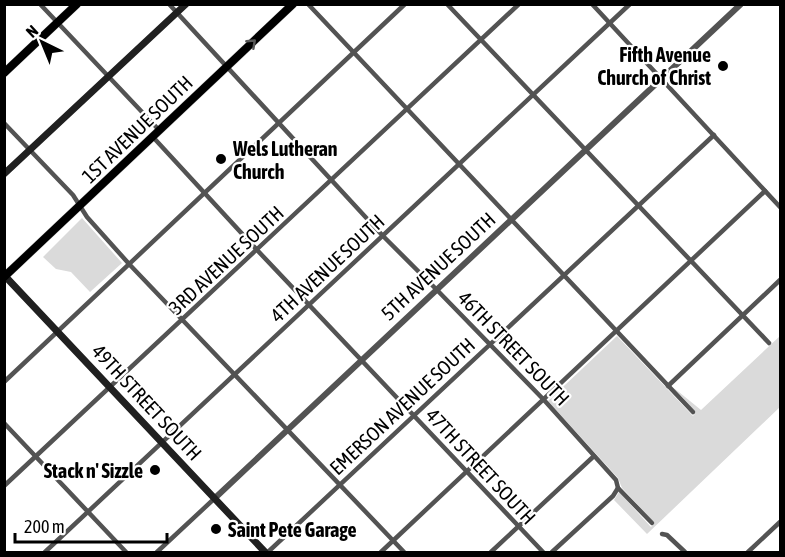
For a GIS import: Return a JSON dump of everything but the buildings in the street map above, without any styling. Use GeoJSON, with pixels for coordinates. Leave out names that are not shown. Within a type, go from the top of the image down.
{"type":"FeatureCollection","features":[{"type":"Feature","properties":{"kind":"main road"},"geometry":{"type":"LineString","coordinates":[[4,73],[77,4]]}},
{"type":"Feature","properties":{"kind":"main road"},"geometry":{"type":"LineString","coordinates":[[4,174],[186,4]]}},
{"type":"Feature","properties":{"kind":"main road","name":"1ST AVENUE SOUTH"},"geometry":{"type":"LineString","coordinates":[[5,276],[292,4]]}},
{"type":"Feature","properties":{"kind":"main road","name":"49TH STREET SOUTH"},"geometry":{"type":"LineString","coordinates":[[5,276],[266,552]]}},
{"type":"Feature","properties":{"kind":"street"},"geometry":{"type":"LineString","coordinates":[[40,4],[159,130]]}},
{"type":"Feature","properties":{"kind":"street","name":"46TH STREET SOUTH"},"geometry":{"type":"LineString","coordinates":[[169,4],[383,236],[544,400],[616,480],[618,488],[651,523]]}},
{"type":"Feature","properties":{"kind":"street"},"geometry":{"type":"LineString","coordinates":[[308,4],[693,412]]}},
{"type":"Feature","properties":{"kind":"street"},"geometry":{"type":"LineString","coordinates":[[4,382],[405,4]]}},
{"type":"Feature","properties":{"kind":"street"},"geometry":{"type":"LineString","coordinates":[[447,4],[769,343]]}},
{"type":"Feature","properties":{"kind":"street","name":"3RD AVENUE SOUTH"},"geometry":{"type":"LineString","coordinates":[[4,486],[519,4]]}},
{"type":"Feature","properties":{"kind":"street"},"geometry":{"type":"LineString","coordinates":[[592,4],[780,207]]}},
{"type":"Feature","properties":{"kind":"street","name":"4TH AVENUE SOUTH"},"geometry":{"type":"LineString","coordinates":[[45,552],[630,4]]}},
{"type":"Feature","properties":{"kind":"street","name":"5TH AVENUE SOUTH"},"geometry":{"type":"LineString","coordinates":[[157,552],[738,6]]}},
{"type":"Feature","properties":{"kind":"street"},"geometry":{"type":"LineString","coordinates":[[4,123],[73,195],[130,265],[404,552]]}},
{"type":"Feature","properties":{"kind":"street","name":"EMERSON AVENUE SOUTH"},"geometry":{"type":"LineString","coordinates":[[266,552],[714,135]]}},
{"type":"Feature","properties":{"kind":"street","name":"47TH STREET SOUTH"},"geometry":{"type":"LineString","coordinates":[[152,136],[543,552]]}},
{"type":"Feature","properties":{"kind":"street"},"geometry":{"type":"LineString","coordinates":[[381,552],[765,191]]}},
{"type":"Feature","properties":{"kind":"street"},"geometry":{"type":"LineString","coordinates":[[668,386],[780,280]]}},
{"type":"Feature","properties":{"kind":"street"},"geometry":{"type":"LineString","coordinates":[[4,423],[126,552]]}},
{"type":"Feature","properties":{"kind":"street"},"geometry":{"type":"LineString","coordinates":[[492,552],[594,456]]}},
{"type":"Feature","properties":{"kind":"street"},"geometry":{"type":"LineString","coordinates":[[552,552],[613,496],[618,488]]}},
{"type":"Feature","properties":{"kind":"street"},"geometry":{"type":"LineString","coordinates":[[748,552],[780,522]]}},
{"type":"Feature","properties":{"kind":"street"},"geometry":{"type":"LineString","coordinates":[[662,534],[667,535],[685,552]]}},
{"type":"Feature","properties":{"kind":"shaded area"},"geometry":{"type":"Polygon","coordinates":[[[82,218],[122,263],[90,292],[71,272],[56,269],[43,257],[82,218]]]}},
{"type":"Feature","properties":{"kind":"shaded area"},"geometry":{"type":"Polygon","coordinates":[[[617,336],[693,416],[696,412],[674,388],[701,410],[780,336],[780,407],[647,534],[614,500],[619,492],[651,527],[655,523],[622,488],[618,478],[548,401],[617,336]]]}},
{"type":"Feature","properties":{"kind":"place","name":"Fifth Avenue Church of Christ"},"geometry":{"type":"Point","coordinates":[723,66]}},
{"type":"Feature","properties":{"kind":"place","name":"Wels Lutheran Church"},"geometry":{"type":"Point","coordinates":[221,159]}},
{"type":"Feature","properties":{"kind":"place","name":"Stack n' Sizzle"},"geometry":{"type":"Point","coordinates":[155,470]}},
{"type":"Feature","properties":{"kind":"place","name":"Saint Pete Garage"},"geometry":{"type":"Point","coordinates":[216,529]}}]}
